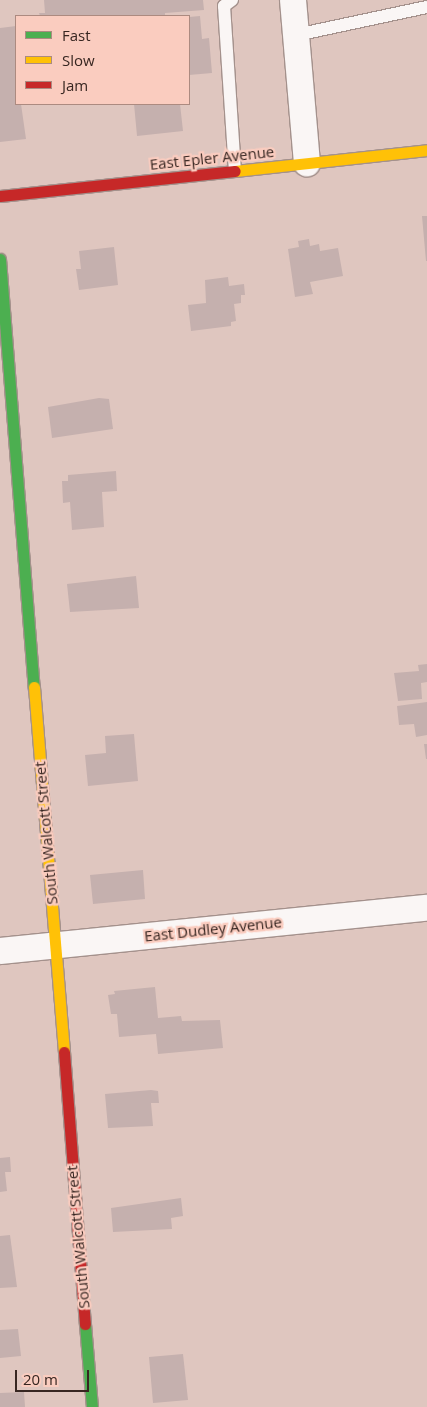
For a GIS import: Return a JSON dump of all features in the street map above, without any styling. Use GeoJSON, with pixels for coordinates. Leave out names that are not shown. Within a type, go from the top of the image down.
{"type":"FeatureCollection","features":[{"type":"Feature","properties":{"kind":"street"},"geometry":{"type":"LineString","coordinates":[[293,0],[307,163]]}},
{"type":"Feature","properties":{"kind":"street","name":"East Epler Avenue"},"geometry":{"type":"LineString","coordinates":[[0,196],[427,150]]}},
{"type":"Feature","properties":{"kind":"street","name":"South Walcott Street"},"geometry":{"type":"LineString","coordinates":[[0,259],[92,1407]]}},
{"type":"Feature","properties":{"kind":"street","name":"East Dudley Avenue"},"geometry":{"type":"LineString","coordinates":[[0,952],[427,908]]}},
{"type":"Feature","properties":{"kind":"lane"},"geometry":{"type":"LineString","coordinates":[[227,2],[235,171]]}},
{"type":"Feature","properties":{"kind":"lane"},"geometry":{"type":"LineString","coordinates":[[296,36],[427,7]]}},
{"type":"Feature","properties":{"kind":"building"},"geometry":{"type":"Polygon","coordinates":[[[44,0],[203,0],[204,10],[165,13],[165,15],[40,15],[39,13],[45,13],[44,0]]]}},
{"type":"Feature","properties":{"kind":"building"},"geometry":{"type":"Polygon","coordinates":[[[200,16],[202,39],[209,38],[212,73],[190,75],[190,17],[200,16]]]}},
{"type":"Feature","properties":{"kind":"building"},"geometry":{"type":"Polygon","coordinates":[[[15,26],[15,105],[21,105],[26,139],[0,142],[0,28],[15,26]]]}},
{"type":"Feature","properties":{"kind":"building"},"geometry":{"type":"Polygon","coordinates":[[[134,105],[180,105],[183,131],[137,136],[134,105]]]}},
{"type":"Feature","properties":{"kind":"building"},"geometry":{"type":"Polygon","coordinates":[[[422,216],[427,216],[427,261],[426,261],[422,216]]]}},
{"type":"Feature","properties":{"kind":"building"},"geometry":{"type":"Polygon","coordinates":[[[309,239],[310,246],[319,244],[320,251],[338,248],[343,276],[310,282],[313,294],[295,297],[288,249],[299,247],[298,241],[309,239]]]}},
{"type":"Feature","properties":{"kind":"building"},"geometry":{"type":"Polygon","coordinates":[[[114,247],[118,285],[79,290],[76,269],[81,269],[79,251],[114,247]]]}},
{"type":"Feature","properties":{"kind":"building"},"geometry":{"type":"Polygon","coordinates":[[[228,277],[229,286],[244,284],[245,295],[241,295],[241,303],[234,304],[236,321],[231,322],[231,326],[191,331],[188,305],[206,303],[205,280],[228,277]]]}},
{"type":"Feature","properties":{"kind":"building"},"geometry":{"type":"Polygon","coordinates":[[[99,398],[109,399],[113,429],[52,438],[48,407],[99,398]]]}},
{"type":"Feature","properties":{"kind":"building"},"geometry":{"type":"Polygon","coordinates":[[[116,471],[117,491],[102,492],[104,527],[72,530],[70,502],[63,503],[62,481],[68,481],[68,475],[116,471]]]}},
{"type":"Feature","properties":{"kind":"building"},"geometry":{"type":"Polygon","coordinates":[[[136,576],[139,608],[70,612],[67,584],[136,576]]]}},
{"type":"Feature","properties":{"kind":"building"},"geometry":{"type":"Polygon","coordinates":[[[427,664],[427,682],[421,683],[422,699],[398,701],[394,673],[419,671],[418,665],[427,664]]]}},
{"type":"Feature","properties":{"kind":"building"},"geometry":{"type":"Polygon","coordinates":[[[427,702],[427,735],[416,737],[414,724],[399,725],[397,706],[427,702]]]}},
{"type":"Feature","properties":{"kind":"building"},"geometry":{"type":"Polygon","coordinates":[[[134,734],[138,781],[88,786],[85,755],[106,753],[105,736],[134,734]]]}},
{"type":"Feature","properties":{"kind":"building"},"geometry":{"type":"Polygon","coordinates":[[[424,744],[427,744],[427,759],[426,759],[424,744]]]}},
{"type":"Feature","properties":{"kind":"building"},"geometry":{"type":"Polygon","coordinates":[[[143,870],[145,899],[93,904],[90,875],[143,870]]]}},
{"type":"Feature","properties":{"kind":"building"},"geometry":{"type":"Polygon","coordinates":[[[155,987],[158,1018],[181,1016],[182,1021],[220,1020],[223,1048],[158,1054],[156,1034],[119,1037],[117,1014],[111,1014],[108,995],[115,994],[114,991],[155,987]]]}},
{"type":"Feature","properties":{"kind":"building"},"geometry":{"type":"Polygon","coordinates":[[[158,1091],[159,1103],[151,1103],[153,1126],[108,1128],[105,1094],[158,1091]]]}},
{"type":"Feature","properties":{"kind":"building"},"geometry":{"type":"Polygon","coordinates":[[[10,1157],[11,1172],[5,1172],[7,1191],[0,1192],[0,1158],[10,1157]]]}},
{"type":"Feature","properties":{"kind":"building"},"geometry":{"type":"Polygon","coordinates":[[[181,1198],[183,1216],[171,1218],[172,1229],[113,1232],[111,1208],[181,1198]]]}},
{"type":"Feature","properties":{"kind":"building"},"geometry":{"type":"Polygon","coordinates":[[[10,1235],[17,1287],[0,1288],[0,1236],[10,1235]]]}},
{"type":"Feature","properties":{"kind":"building"},"geometry":{"type":"Polygon","coordinates":[[[18,1329],[21,1356],[0,1358],[0,1330],[18,1329]]]}},
{"type":"Feature","properties":{"kind":"building"},"geometry":{"type":"Polygon","coordinates":[[[183,1354],[188,1400],[153,1403],[149,1357],[183,1354]]]}},
{"type":"Feature","properties":{"kind":"building"},"geometry":{"type":"Polygon","coordinates":[[[24,1392],[25,1407],[0,1407],[0,1393],[24,1392]]]}},
{"type":"Feature","properties":{"kind":"traffic: fast"},"geometry":{"type":"LineString","coordinates":[[0,259],[34,687]]}},
{"type":"Feature","properties":{"kind":"traffic: fast"},"geometry":{"type":"LineString","coordinates":[[85,1324],[92,1407]]}},
{"type":"Feature","properties":{"kind":"traffic: slow"},"geometry":{"type":"LineString","coordinates":[[235,171],[427,150]]}},
{"type":"Feature","properties":{"kind":"traffic: slow"},"geometry":{"type":"LineString","coordinates":[[34,687],[64,1052]]}},
{"type":"Feature","properties":{"kind":"traffic: jam"},"geometry":{"type":"LineString","coordinates":[[0,196],[235,171]]}},
{"type":"Feature","properties":{"kind":"traffic: jam"},"geometry":{"type":"LineString","coordinates":[[64,1052],[85,1324]]}}]}
